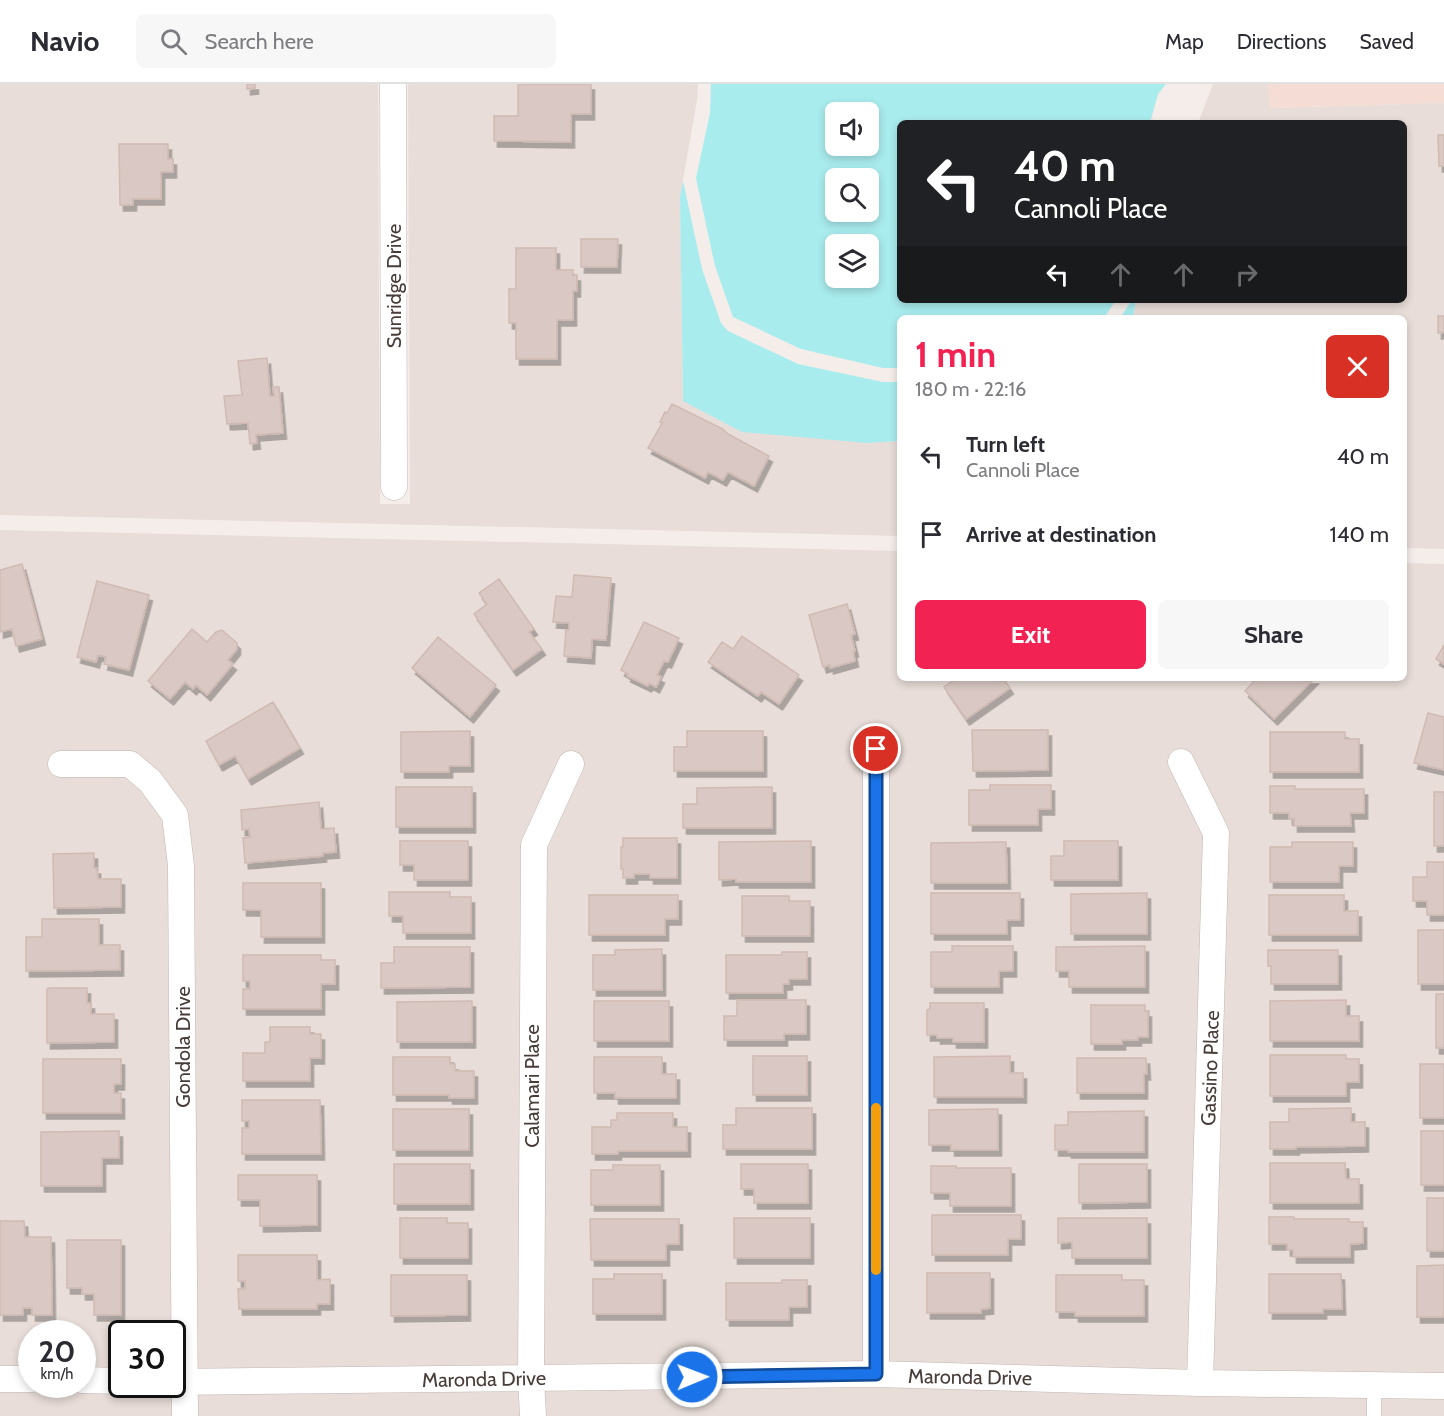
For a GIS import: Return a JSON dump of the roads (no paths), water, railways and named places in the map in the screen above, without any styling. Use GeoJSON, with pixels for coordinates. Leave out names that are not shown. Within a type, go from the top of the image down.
{"type":"FeatureCollection","features":[{"type":"Feature","properties":{"kind":"street","name":"Sunridge Drive"},"geometry":{"type":"LineString","coordinates":[[393,84],[394,487]]}},
{"type":"Feature","properties":{"kind":"street"},"geometry":{"type":"LineString","coordinates":[[876,749],[876,1374]]}},
{"type":"Feature","properties":{"kind":"street","name":"Gassino Place"},"geometry":{"type":"LineString","coordinates":[[1181,762],[1216,833],[1200,1383]]}},
{"type":"Feature","properties":{"kind":"street","name":"Gondola Drive"},"geometry":{"type":"LineString","coordinates":[[61,764],[130,764],[150,781],[175,815],[182,866],[179,1320]]}},
{"type":"Feature","properties":{"kind":"street","name":"Calamari Place"},"geometry":{"type":"LineString","coordinates":[[533,1416],[531,1379],[534,845],[572,764]]}},
{"type":"Feature","properties":{"kind":"street","name":"Maronda Drive"},"geometry":{"type":"LineString","coordinates":[[186,1382],[876,1374],[1200,1383],[1444,1386]]}},
{"type":"Feature","properties":{"kind":"street"},"geometry":{"type":"LineString","coordinates":[[0,1379],[18,1379]]}},
{"type":"Feature","properties":{"kind":"street","name":"Gondola Drive"},"geometry":{"type":"LineString","coordinates":[[182,1398],[185,1416]]}},
{"type":"Feature","properties":{"kind":"lane"},"geometry":{"type":"LineString","coordinates":[[1374,1385],[1374,1416]]}},
{"type":"Feature","properties":{"kind":"water"},"geometry":{"type":"Polygon","coordinates":[[[711,84],[1166,84],[1158,94],[1151,120],[897,120],[897,303],[1114,303],[1106,315],[897,315],[897,368],[883,368],[801,349],[733,317],[715,266],[696,178],[710,113],[711,84]]]}},
{"type":"Feature","properties":{"kind":"water"},"geometry":{"type":"Polygon","coordinates":[[[683,181],[702,269],[721,323],[728,331],[798,364],[883,382],[897,382],[897,441],[867,443],[742,432],[683,401],[680,197],[683,181]]]}},
{"type":"Feature","properties":{"kind":"water"},"geometry":{"type":"Polygon","coordinates":[[[1130,303],[1136,303],[1134,315],[1122,315],[1130,303]]]}}]}
